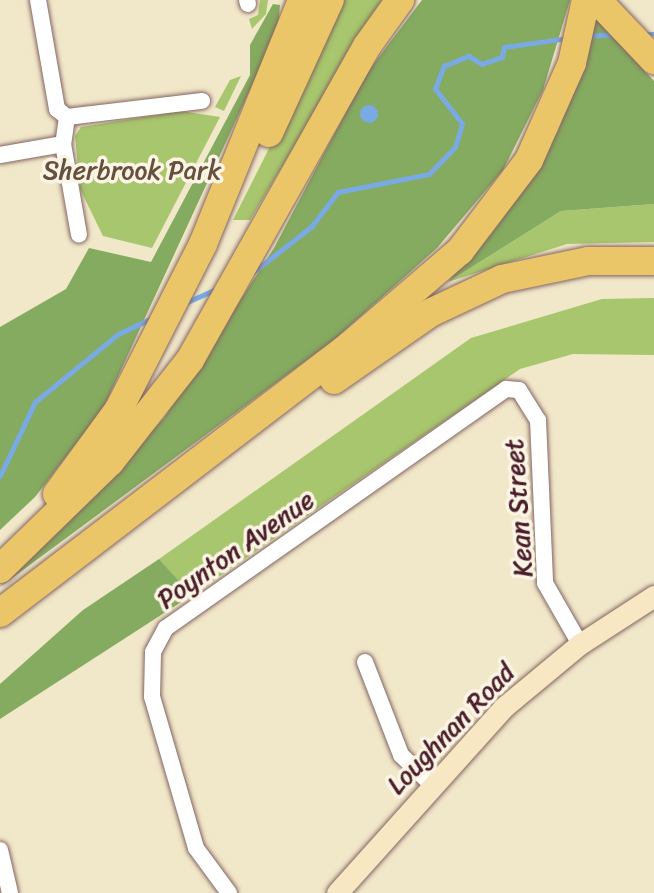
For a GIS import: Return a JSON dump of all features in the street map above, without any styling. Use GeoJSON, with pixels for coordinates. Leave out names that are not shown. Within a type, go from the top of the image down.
{"type":"FeatureCollection","features":[{"type":"Feature","properties":{"kind":"highway"},"geometry":{"type":"LineString","coordinates":[[0,554],[58,493],[134,383],[203,244],[302,0]]}},
{"type":"Feature","properties":{"kind":"highway"},"geometry":{"type":"LineString","coordinates":[[203,244],[262,147],[330,0]]}},
{"type":"Feature","properties":{"kind":"highway"},"geometry":{"type":"LineString","coordinates":[[0,569],[110,462],[191,360],[275,219],[367,46],[400,0]]}},
{"type":"Feature","properties":{"kind":"highway"},"geometry":{"type":"LineString","coordinates":[[0,615],[349,346],[480,230],[529,160],[553,110],[586,0]]}},
{"type":"Feature","properties":{"kind":"highway"},"geometry":{"type":"LineString","coordinates":[[597,0],[654,60]]}},
{"type":"Feature","properties":{"kind":"highway"},"geometry":{"type":"LineString","coordinates":[[619,0],[654,45]]}},
{"type":"Feature","properties":{"kind":"highway"},"geometry":{"type":"LineString","coordinates":[[0,615],[432,312],[502,279],[541,268],[654,261]]}},
{"type":"Feature","properties":{"kind":"main road","name":"Loughnan Road"},"geometry":{"type":"LineString","coordinates":[[338,893],[504,706],[580,644],[654,596]]}},
{"type":"Feature","properties":{"kind":"street"},"geometry":{"type":"LineString","coordinates":[[38,0],[57,109],[67,117],[202,101]]}},
{"type":"Feature","properties":{"kind":"street"},"geometry":{"type":"LineString","coordinates":[[67,117],[63,144],[79,235]]}},
{"type":"Feature","properties":{"kind":"street"},"geometry":{"type":"LineString","coordinates":[[0,155],[63,144]]}},
{"type":"Feature","properties":{"kind":"street","name":"Kean Street"},"geometry":{"type":"LineString","coordinates":[[498,394],[519,390],[538,420],[545,583],[580,644]]}},
{"type":"Feature","properties":{"kind":"street","name":"Poynton Avenue"},"geometry":{"type":"LineString","coordinates":[[229,893],[196,848],[152,697],[153,652],[166,628],[498,394]]}},
{"type":"Feature","properties":{"kind":"street"},"geometry":{"type":"LineString","coordinates":[[365,662],[401,755],[433,786]]}},
{"type":"Feature","properties":{"kind":"street"},"geometry":{"type":"LineString","coordinates":[[0,850],[10,893]]}},
{"type":"Feature","properties":{"kind":"green space"},"geometry":{"type":"Polygon","coordinates":[[[260,0],[268,0],[266,14],[252,29],[249,19],[258,15],[260,0]]]}},
{"type":"Feature","properties":{"kind":"green space"},"geometry":{"type":"Polygon","coordinates":[[[336,0],[382,0],[250,220],[233,220],[315,57],[336,0]]]}},
{"type":"Feature","properties":{"kind":"green space"},"geometry":{"type":"Polygon","coordinates":[[[422,0],[570,0],[543,90],[503,170],[437,248],[334,340],[0,587],[164,418],[274,248],[366,74],[422,0]]]}},
{"type":"Feature","properties":{"kind":"green space"},"geometry":{"type":"Polygon","coordinates":[[[273,4],[280,5],[278,29],[103,409],[35,497],[0,530],[0,327],[66,289],[89,248],[151,262],[250,75],[250,45],[273,4]]]}},
{"type":"Feature","properties":{"kind":"green space"},"geometry":{"type":"Polygon","coordinates":[[[596,17],[654,81],[654,204],[561,211],[448,282],[521,192],[558,131],[596,17]]]}},
{"type":"Feature","properties":{"kind":"green space"},"geometry":{"type":"Polygon","coordinates":[[[241,76],[224,111],[215,107],[230,80],[241,76]]]}},
{"type":"Feature","properties":{"kind":"green space","name":"Sherbrook Park"},"geometry":{"type":"Polygon","coordinates":[[[181,111],[220,117],[152,248],[103,236],[80,189],[75,136],[81,127],[181,111]]]}},
{"type":"Feature","properties":{"kind":"green space"},"geometry":{"type":"Polygon","coordinates":[[[654,204],[654,242],[567,244],[448,282],[561,211],[654,204]]]}},
{"type":"Feature","properties":{"kind":"green space"},"geometry":{"type":"Polygon","coordinates":[[[654,298],[654,355],[573,354],[520,369],[192,595],[159,559],[471,338],[602,299],[654,298]]]}},
{"type":"Feature","properties":{"kind":"green space"},"geometry":{"type":"Polygon","coordinates":[[[159,559],[192,595],[0,719],[0,684],[83,610],[159,559]]]}},
{"type":"Feature","properties":{"kind":"water"},"geometry":{"type":"Polygon","coordinates":[[[365,105],[373,105],[378,114],[376,121],[365,123],[360,118],[360,110],[365,105]]]}},
{"type":"Feature","properties":{"kind":"waterway"},"geometry":{"type":"LineString","coordinates":[[587,36],[613,34]]}},
{"type":"Feature","properties":{"kind":"waterway"},"geometry":{"type":"LineString","coordinates":[[643,34],[654,34]]}},
{"type":"Feature","properties":{"kind":"waterway"},"geometry":{"type":"LineString","coordinates":[[252,273],[311,227],[338,192],[429,174],[455,147],[462,124],[435,89],[444,66],[469,56],[482,64],[502,57],[504,47],[568,38]]}},
{"type":"Feature","properties":{"kind":"waterway"},"geometry":{"type":"LineString","coordinates":[[185,303],[218,288]]}},
{"type":"Feature","properties":{"kind":"waterway"},"geometry":{"type":"LineString","coordinates":[[0,476],[35,402],[118,334],[154,317]]}}]}
